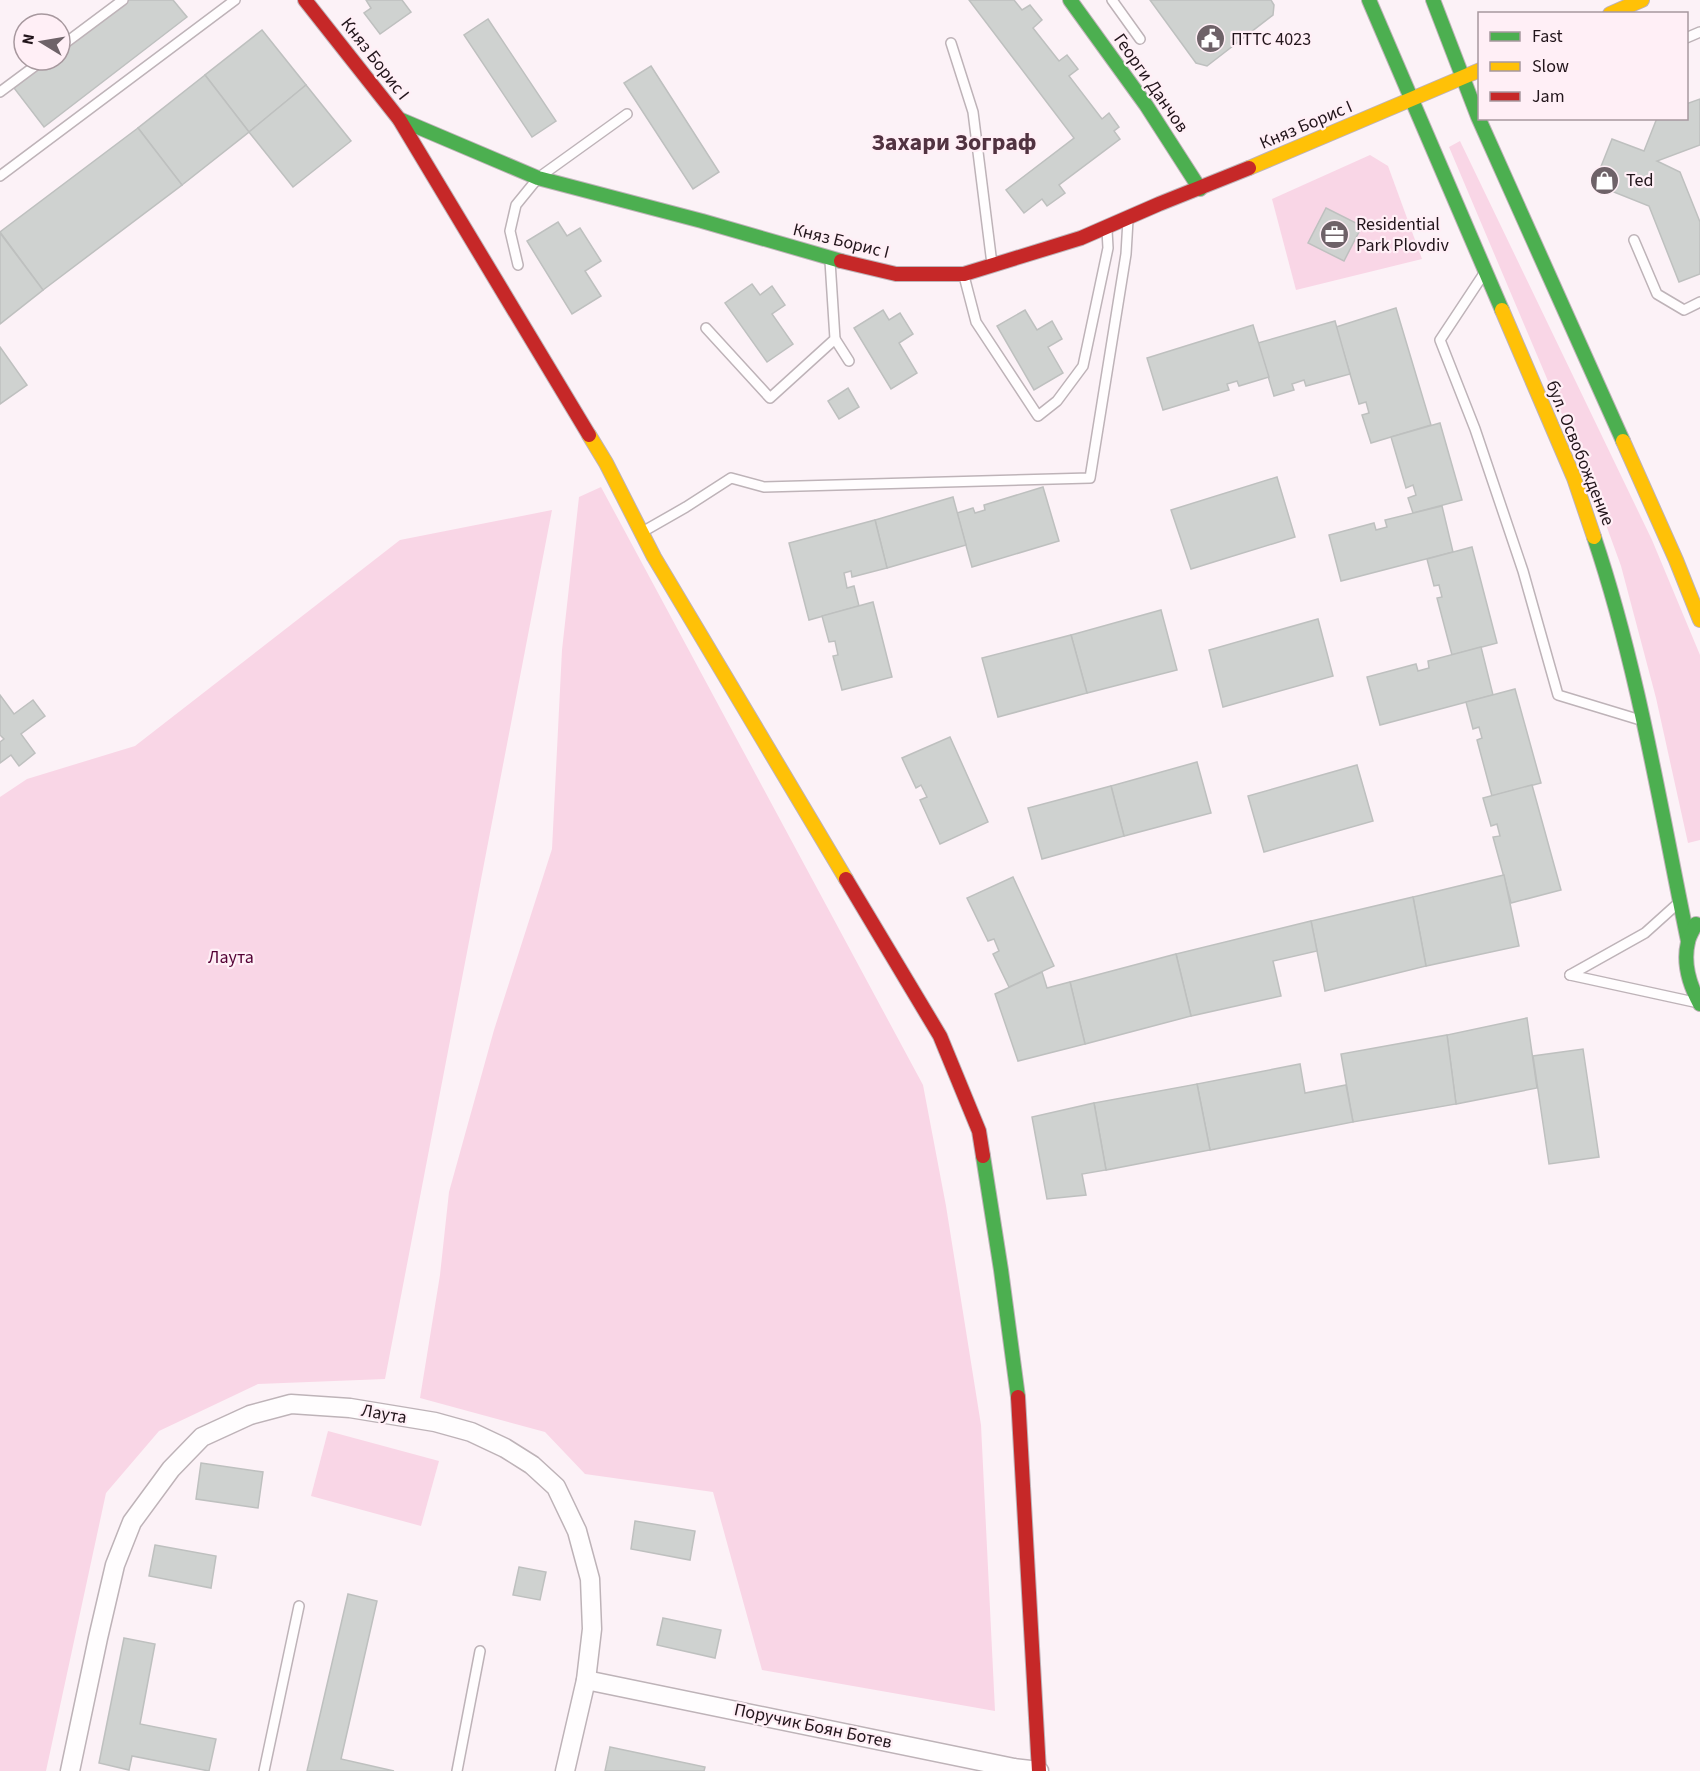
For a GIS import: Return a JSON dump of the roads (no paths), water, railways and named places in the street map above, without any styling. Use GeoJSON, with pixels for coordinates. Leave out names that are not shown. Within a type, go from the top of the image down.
{"type":"FeatureCollection","features":[{"type":"Feature","properties":{"kind":"street","name":"Княз Борис I"},"geometry":{"type":"LineString","coordinates":[[305,0],[399,119],[538,178],[896,274],[964,274],[1081,238],[1478,70]]}},
{"type":"Feature","properties":{"kind":"street","name":"Георги Данчов"},"geometry":{"type":"LineString","coordinates":[[1070,0],[1146,105],[1200,189]]}},
{"type":"Feature","properties":{"kind":"street","name":"бул. Освобождение"},"geometry":{"type":"LineString","coordinates":[[1369,0],[1574,478],[1607,576],[1634,676],[1677,880],[1688,941],[1688,974],[1693,993],[1699,1003]]}},
{"type":"Feature","properties":{"kind":"street"},"geometry":{"type":"LineString","coordinates":[[1433,0],[1478,114]]}},
{"type":"Feature","properties":{"kind":"street"},"geometry":{"type":"LineString","coordinates":[[1615,12],[1642,0]]}},
{"type":"Feature","properties":{"kind":"street"},"geometry":{"type":"LineString","coordinates":[[399,119],[606,463],[654,557],[940,1036],[979,1131],[1001,1270],[1019,1407],[1040,1771]]}},
{"type":"Feature","properties":{"kind":"street"},"geometry":{"type":"LineString","coordinates":[[1480,120],[1676,560],[1700,620]]}},
{"type":"Feature","properties":{"kind":"street"},"geometry":{"type":"LineString","coordinates":[[1688,941],[1700,920]]}},
{"type":"Feature","properties":{"kind":"street","name":"Лаута"},"geometry":{"type":"LineString","coordinates":[[70,1771],[115,1565],[132,1522],[171,1468],[202,1437],[250,1415],[291,1404],[350,1408],[435,1422],[471,1432],[506,1448],[532,1466],[555,1487],[577,1531],[590,1579],[592,1629],[586,1680],[565,1771]]}},
{"type":"Feature","properties":{"kind":"street","name":"Поручик Боян Ботев"},"geometry":{"type":"LineString","coordinates":[[586,1680],[1014,1768],[1040,1771]]}},
{"type":"Feature","properties":{"kind":"lane"},"geometry":{"type":"LineString","coordinates":[[72,38],[123,0]]}},
{"type":"Feature","properties":{"kind":"lane"},"geometry":{"type":"LineString","coordinates":[[0,176],[235,0]]}},
{"type":"Feature","properties":{"kind":"lane"},"geometry":{"type":"LineString","coordinates":[[1112,0],[1140,39]]}},
{"type":"Feature","properties":{"kind":"lane"},"geometry":{"type":"LineString","coordinates":[[951,43],[973,112],[992,264]]}},
{"type":"Feature","properties":{"kind":"lane"},"geometry":{"type":"LineString","coordinates":[[0,92],[27,72]]}},
{"type":"Feature","properties":{"kind":"lane"},"geometry":{"type":"LineString","coordinates":[[518,265],[510,231],[516,205],[538,178],[627,114]]}},
{"type":"Feature","properties":{"kind":"lane"},"geometry":{"type":"LineString","coordinates":[[641,532],[731,478],[764,487],[1090,478],[1126,254],[1128,219]]}},
{"type":"Feature","properties":{"kind":"lane"},"geometry":{"type":"LineString","coordinates":[[964,274],[976,322],[1038,416],[1057,401],[1083,366],[1108,248],[1107,228]]}},
{"type":"Feature","properties":{"kind":"lane"},"geometry":{"type":"LineString","coordinates":[[1634,240],[1657,294],[1684,310],[1700,302]]}},
{"type":"Feature","properties":{"kind":"lane"},"geometry":{"type":"LineString","coordinates":[[830,258],[835,339],[849,361]]}},
{"type":"Feature","properties":{"kind":"lane"},"geometry":{"type":"LineString","coordinates":[[1485,270],[1440,340],[1475,429],[1520,560],[1558,695],[1643,720]]}},
{"type":"Feature","properties":{"kind":"lane"},"geometry":{"type":"LineString","coordinates":[[706,328],[770,398],[835,339]]}},
{"type":"Feature","properties":{"kind":"lane"},"geometry":{"type":"LineString","coordinates":[[1680,902],[1645,933],[1570,975],[1699,1003]]}},
{"type":"Feature","properties":{"kind":"lane"},"geometry":{"type":"LineString","coordinates":[[264,1771],[299,1606]]}},
{"type":"Feature","properties":{"kind":"lane"},"geometry":{"type":"LineString","coordinates":[[457,1771],[480,1651]]}},
{"type":"Feature","properties":{"kind":"place","name":"ПТТС 4023"},"geometry":{"type":"Point","coordinates":[1210,39]}},
{"type":"Feature","properties":{"kind":"place","name":"Ted"},"geometry":{"type":"Point","coordinates":[1605,180]}},
{"type":"Feature","properties":{"kind":"place","name":"Residential Park Plovdiv"},"geometry":{"type":"Point","coordinates":[1335,234]}},
{"type":"Feature","properties":{"kind":"district","name":"Захари Зограф"},"geometry":{"type":"Point","coordinates":[954,142]}}]}
